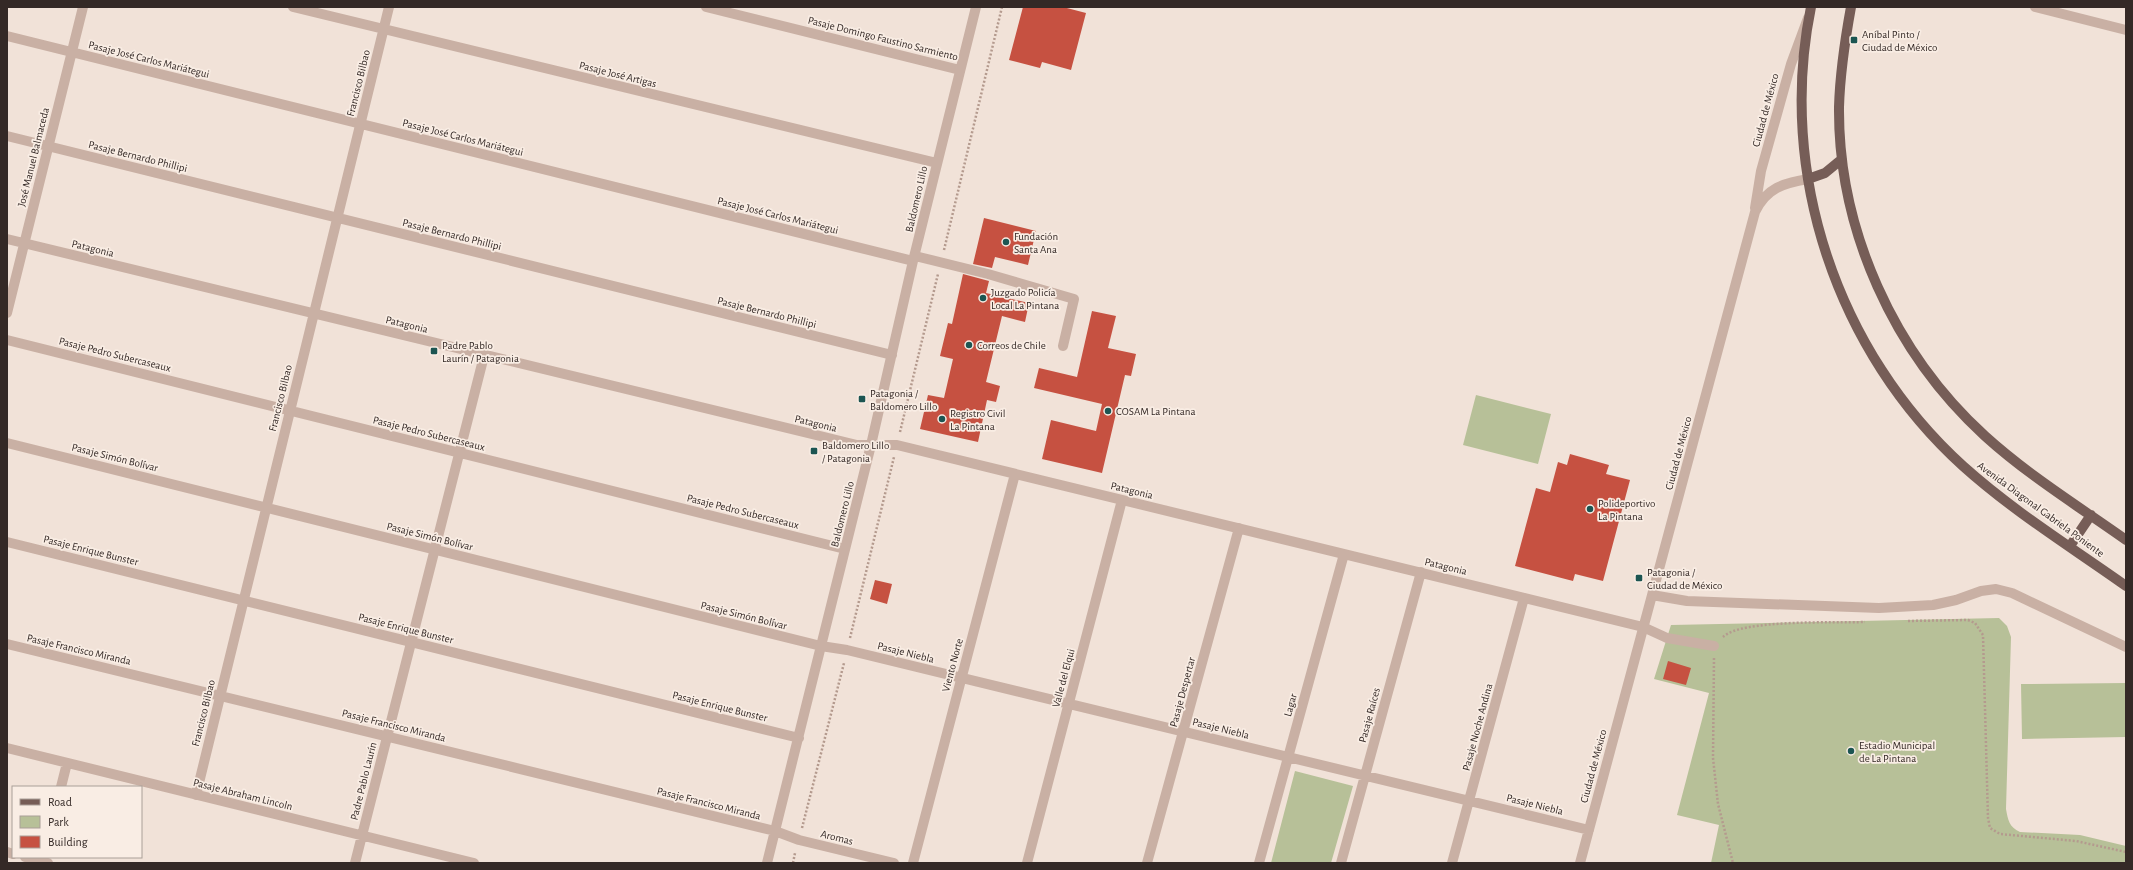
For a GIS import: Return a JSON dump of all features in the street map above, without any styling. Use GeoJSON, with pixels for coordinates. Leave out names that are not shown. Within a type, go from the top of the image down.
{"type":"FeatureCollection","features":[{"type":"Feature","properties":{"kind":"main road","name":"Avenida Diagonal Gabriela Poniente"},"geometry":{"type":"LineString","coordinates":[[1851,7],[1840,82],[1842,159],[1854,219],[1872,274],[1897,326],[1927,371],[1948,397],[1984,435],[2028,471],[2126,540]]}},
{"type":"Feature","properties":{"kind":"main road","name":"Avenida Diagonal Gabriela Poniente"},"geometry":{"type":"LineString","coordinates":[[1810,12],[1805,44],[1802,100],[1808,179],[1823,244],[1846,306],[1868,350],[1899,397],[1922,424],[1962,466],[1990,489],[2126,586]]}},
{"type":"Feature","properties":{"kind":"main road"},"geometry":{"type":"LineString","coordinates":[[1808,179],[1825,173],[1842,159]]}},
{"type":"Feature","properties":{"kind":"main road"},"geometry":{"type":"LineString","coordinates":[[2070,546],[2091,515]]}},
{"type":"Feature","properties":{"kind":"street","name":"José Manuel Balmaceda"},"geometry":{"type":"LineString","coordinates":[[7,313],[83,7]]}},
{"type":"Feature","properties":{"kind":"street","name":"Pasaje José Artigas"},"geometry":{"type":"LineString","coordinates":[[293,7],[937,163]]}},
{"type":"Feature","properties":{"kind":"street","name":"Francisco Bilbao"},"geometry":{"type":"LineString","coordinates":[[196,795],[389,7]]}},
{"type":"Feature","properties":{"kind":"street","name":"Pasaje Domingo Faustino Sarmiento"},"geometry":{"type":"LineString","coordinates":[[706,7],[960,70]]}},
{"type":"Feature","properties":{"kind":"street","name":"Baldomero Lillo"},"geometry":{"type":"LineString","coordinates":[[767,863],[871,445],[937,163],[976,7]]}},
{"type":"Feature","properties":{"kind":"street"},"geometry":{"type":"LineString","coordinates":[[2035,7],[2126,30]]}},
{"type":"Feature","properties":{"kind":"street","name":"Ciudad de México"},"geometry":{"type":"LineString","coordinates":[[1580,863],[1755,212],[1761,171],[1799,38],[1810,12]]}},
{"type":"Feature","properties":{"kind":"street","name":"Pasaje José Carlos Mariátegui"},"geometry":{"type":"LineString","coordinates":[[7,36],[914,259],[941,262],[1074,299],[1063,346]]}},
{"type":"Feature","properties":{"kind":"street","name":"Pasaje Bernardo Phillipi"},"geometry":{"type":"LineString","coordinates":[[7,136],[892,355]]}},
{"type":"Feature","properties":{"kind":"street","name":"Ciudad de México"},"geometry":{"type":"LineString","coordinates":[[1755,212],[1769,191],[1783,184],[1808,179]]}},
{"type":"Feature","properties":{"kind":"street","name":"Patagonia"},"geometry":{"type":"LineString","coordinates":[[7,239],[484,356],[857,445],[897,445],[1643,627],[1667,638],[1714,646]]}},
{"type":"Feature","properties":{"kind":"street","name":"Pasaje Pedro Subercaseaux"},"geometry":{"type":"LineString","coordinates":[[7,340],[845,549]]}},
{"type":"Feature","properties":{"kind":"street","name":"Padre Pablo Laurín"},"geometry":{"type":"LineString","coordinates":[[354,863],[412,642],[484,356]]}},
{"type":"Feature","properties":{"kind":"street","name":"Pasaje Simón Bolívar"},"geometry":{"type":"LineString","coordinates":[[7,442],[821,646],[847,650]]}},
{"type":"Feature","properties":{"kind":"street","name":"Viento Norte"},"geometry":{"type":"LineString","coordinates":[[912,863],[1015,474]]}},
{"type":"Feature","properties":{"kind":"street","name":"Valle del Elqui"},"geometry":{"type":"LineString","coordinates":[[1027,863],[1122,500]]}},
{"type":"Feature","properties":{"kind":"street","name":"Pasaje Despertar"},"geometry":{"type":"LineString","coordinates":[[1147,863],[1239,528]]}},
{"type":"Feature","properties":{"kind":"street","name":"Pasaje Enrique Bunster"},"geometry":{"type":"LineString","coordinates":[[7,542],[798,738]]}},
{"type":"Feature","properties":{"kind":"street","name":"Lagar"},"geometry":{"type":"LineString","coordinates":[[1259,863],[1344,554]]}},
{"type":"Feature","properties":{"kind":"street","name":"Pasaje Raíces"},"geometry":{"type":"LineString","coordinates":[[1341,863],[1421,572]]}},
{"type":"Feature","properties":{"kind":"street"},"geometry":{"type":"LineString","coordinates":[[1652,595],[1687,601],[1879,608],[1933,605],[1956,600],[1981,591],[1996,589],[2012,593],[2126,646]]}},
{"type":"Feature","properties":{"kind":"street","name":"Pasaje Noche Andina"},"geometry":{"type":"LineString","coordinates":[[1452,863],[1524,598]]}},
{"type":"Feature","properties":{"kind":"street","name":"Pasaje Francisco Miranda"},"geometry":{"type":"LineString","coordinates":[[7,644],[775,831]]}},
{"type":"Feature","properties":{"kind":"street","name":"Pasaje Niebla"},"geometry":{"type":"LineString","coordinates":[[847,650],[1589,830]]}},
{"type":"Feature","properties":{"kind":"street","name":"Pasaje Abraham Lincoln"},"geometry":{"type":"LineString","coordinates":[[7,748],[474,863]]}},
{"type":"Feature","properties":{"kind":"street"},"geometry":{"type":"LineString","coordinates":[[61,786],[67,763]]}},
{"type":"Feature","properties":{"kind":"street","name":"Aromas"},"geometry":{"type":"LineString","coordinates":[[775,831],[799,840],[894,863]]}},
{"type":"Feature","properties":{"kind":"street"},"geometry":{"type":"LineString","coordinates":[[30,858],[43,861]]}},
{"type":"Feature","properties":{"kind":"path"},"geometry":{"type":"LineString","coordinates":[[793,863],[847,650],[1002,7]]}},
{"type":"Feature","properties":{"kind":"path"},"geometry":{"type":"LineString","coordinates":[[1905,621],[1968,620],[1975,624],[1983,635],[1988,818],[1990,828],[2000,834],[2076,841],[2126,852]]}},
{"type":"Feature","properties":{"kind":"path"},"geometry":{"type":"LineString","coordinates":[[1733,863],[1718,804],[1713,758],[1714,646],[1729,631],[1761,625],[1873,622]]}},
{"type":"Feature","properties":{"kind":"green space"},"geometry":{"type":"Polygon","coordinates":[[[1476,395],[1551,414],[1538,464],[1463,445],[1476,395]]]}},
{"type":"Feature","properties":{"kind":"green space","name":"Estadio Municipal de La Pintana"},"geometry":{"type":"Polygon","coordinates":[[[1999,618],[2007,626],[2011,637],[2006,809],[2007,817],[2010,823],[2013,828],[2020,832],[2080,835],[2126,846],[2126,863],[1711,863],[1719,825],[1677,815],[1709,693],[1654,679],[1671,625],[1999,618]]]}},
{"type":"Feature","properties":{"kind":"green space"},"geometry":{"type":"Polygon","coordinates":[[[2126,683],[2126,737],[2022,739],[2021,684],[2126,683]]]}},
{"type":"Feature","properties":{"kind":"green space"},"geometry":{"type":"Polygon","coordinates":[[[1295,771],[1353,786],[1331,863],[1271,863],[1295,771]]]}},
{"type":"Feature","properties":{"kind":"building"},"geometry":{"type":"Polygon","coordinates":[[[1023,7],[1063,7],[1086,13],[1071,70],[1042,62],[1040,68],[1009,60],[1023,7]]]}},
{"type":"Feature","properties":{"kind":"building","name":"Fundación Santa Ana"},"geometry":{"type":"Polygon","coordinates":[[[984,218],[1036,231],[1028,265],[995,257],[992,268],[973,264],[984,218]]]}},
{"type":"Feature","properties":{"kind":"building"},"geometry":{"type":"Polygon","coordinates":[[[963,274],[989,281],[986,293],[1029,303],[1025,322],[1002,316],[986,382],[1000,386],[996,402],[987,400],[978,442],[920,429],[928,395],[944,398],[953,359],[940,356],[948,323],[952,324],[963,274]]]}},
{"type":"Feature","properties":{"kind":"building"},"geometry":{"type":"Polygon","coordinates":[[[1092,311],[1116,316],[1108,348],[1136,354],[1131,376],[1125,375],[1102,473],[1042,459],[1051,420],[1096,431],[1102,404],[1034,388],[1039,368],[1077,377],[1092,311]]]}},
{"type":"Feature","properties":{"kind":"building"},"geometry":{"type":"Polygon","coordinates":[[[1570,454],[1609,465],[1606,474],[1630,480],[1603,581],[1575,574],[1573,581],[1515,566],[1536,488],[1550,492],[1558,462],[1567,465],[1570,454]]]}},
{"type":"Feature","properties":{"kind":"building"},"geometry":{"type":"Polygon","coordinates":[[[875,580],[892,584],[887,604],[870,599],[875,580]]]}},
{"type":"Feature","properties":{"kind":"building"},"geometry":{"type":"Polygon","coordinates":[[[1668,661],[1691,668],[1686,685],[1663,679],[1668,661]]]}},
{"type":"Feature","properties":{"kind":"place","name":"Aníbal Pinto / Ciudad de México"},"geometry":{"type":"Point","coordinates":[1854,40]}},
{"type":"Feature","properties":{"kind":"place","name":"Fundación Santa Ana"},"geometry":{"type":"Point","coordinates":[1006,242]}},
{"type":"Feature","properties":{"kind":"place","name":"Juzgado Policía Local La Pintana"},"geometry":{"type":"Point","coordinates":[983,298]}},
{"type":"Feature","properties":{"kind":"place","name":"Correos de Chile"},"geometry":{"type":"Point","coordinates":[969,345]}},
{"type":"Feature","properties":{"kind":"place","name":"Padre Pablo Laurín / Patagonia"},"geometry":{"type":"Point","coordinates":[434,351]}},
{"type":"Feature","properties":{"kind":"place","name":"Patagonia / Baldomero Lillo"},"geometry":{"type":"Point","coordinates":[862,399]}},
{"type":"Feature","properties":{"kind":"place","name":"COSAM La Pintana"},"geometry":{"type":"Point","coordinates":[1108,411]}},
{"type":"Feature","properties":{"kind":"place","name":"Registro Civil La Pintana"},"geometry":{"type":"Point","coordinates":[942,419]}},
{"type":"Feature","properties":{"kind":"place","name":"Baldomero Lillo / Patagonia"},"geometry":{"type":"Point","coordinates":[814,451]}},
{"type":"Feature","properties":{"kind":"place","name":"Polideportivo La Pintana"},"geometry":{"type":"Point","coordinates":[1590,509]}},
{"type":"Feature","properties":{"kind":"place","name":"Patagonia / Ciudad de México"},"geometry":{"type":"Point","coordinates":[1639,578]}},
{"type":"Feature","properties":{"kind":"place","name":"Estadio Municipal de La Pintana"},"geometry":{"type":"Point","coordinates":[1851,751]}}]}
